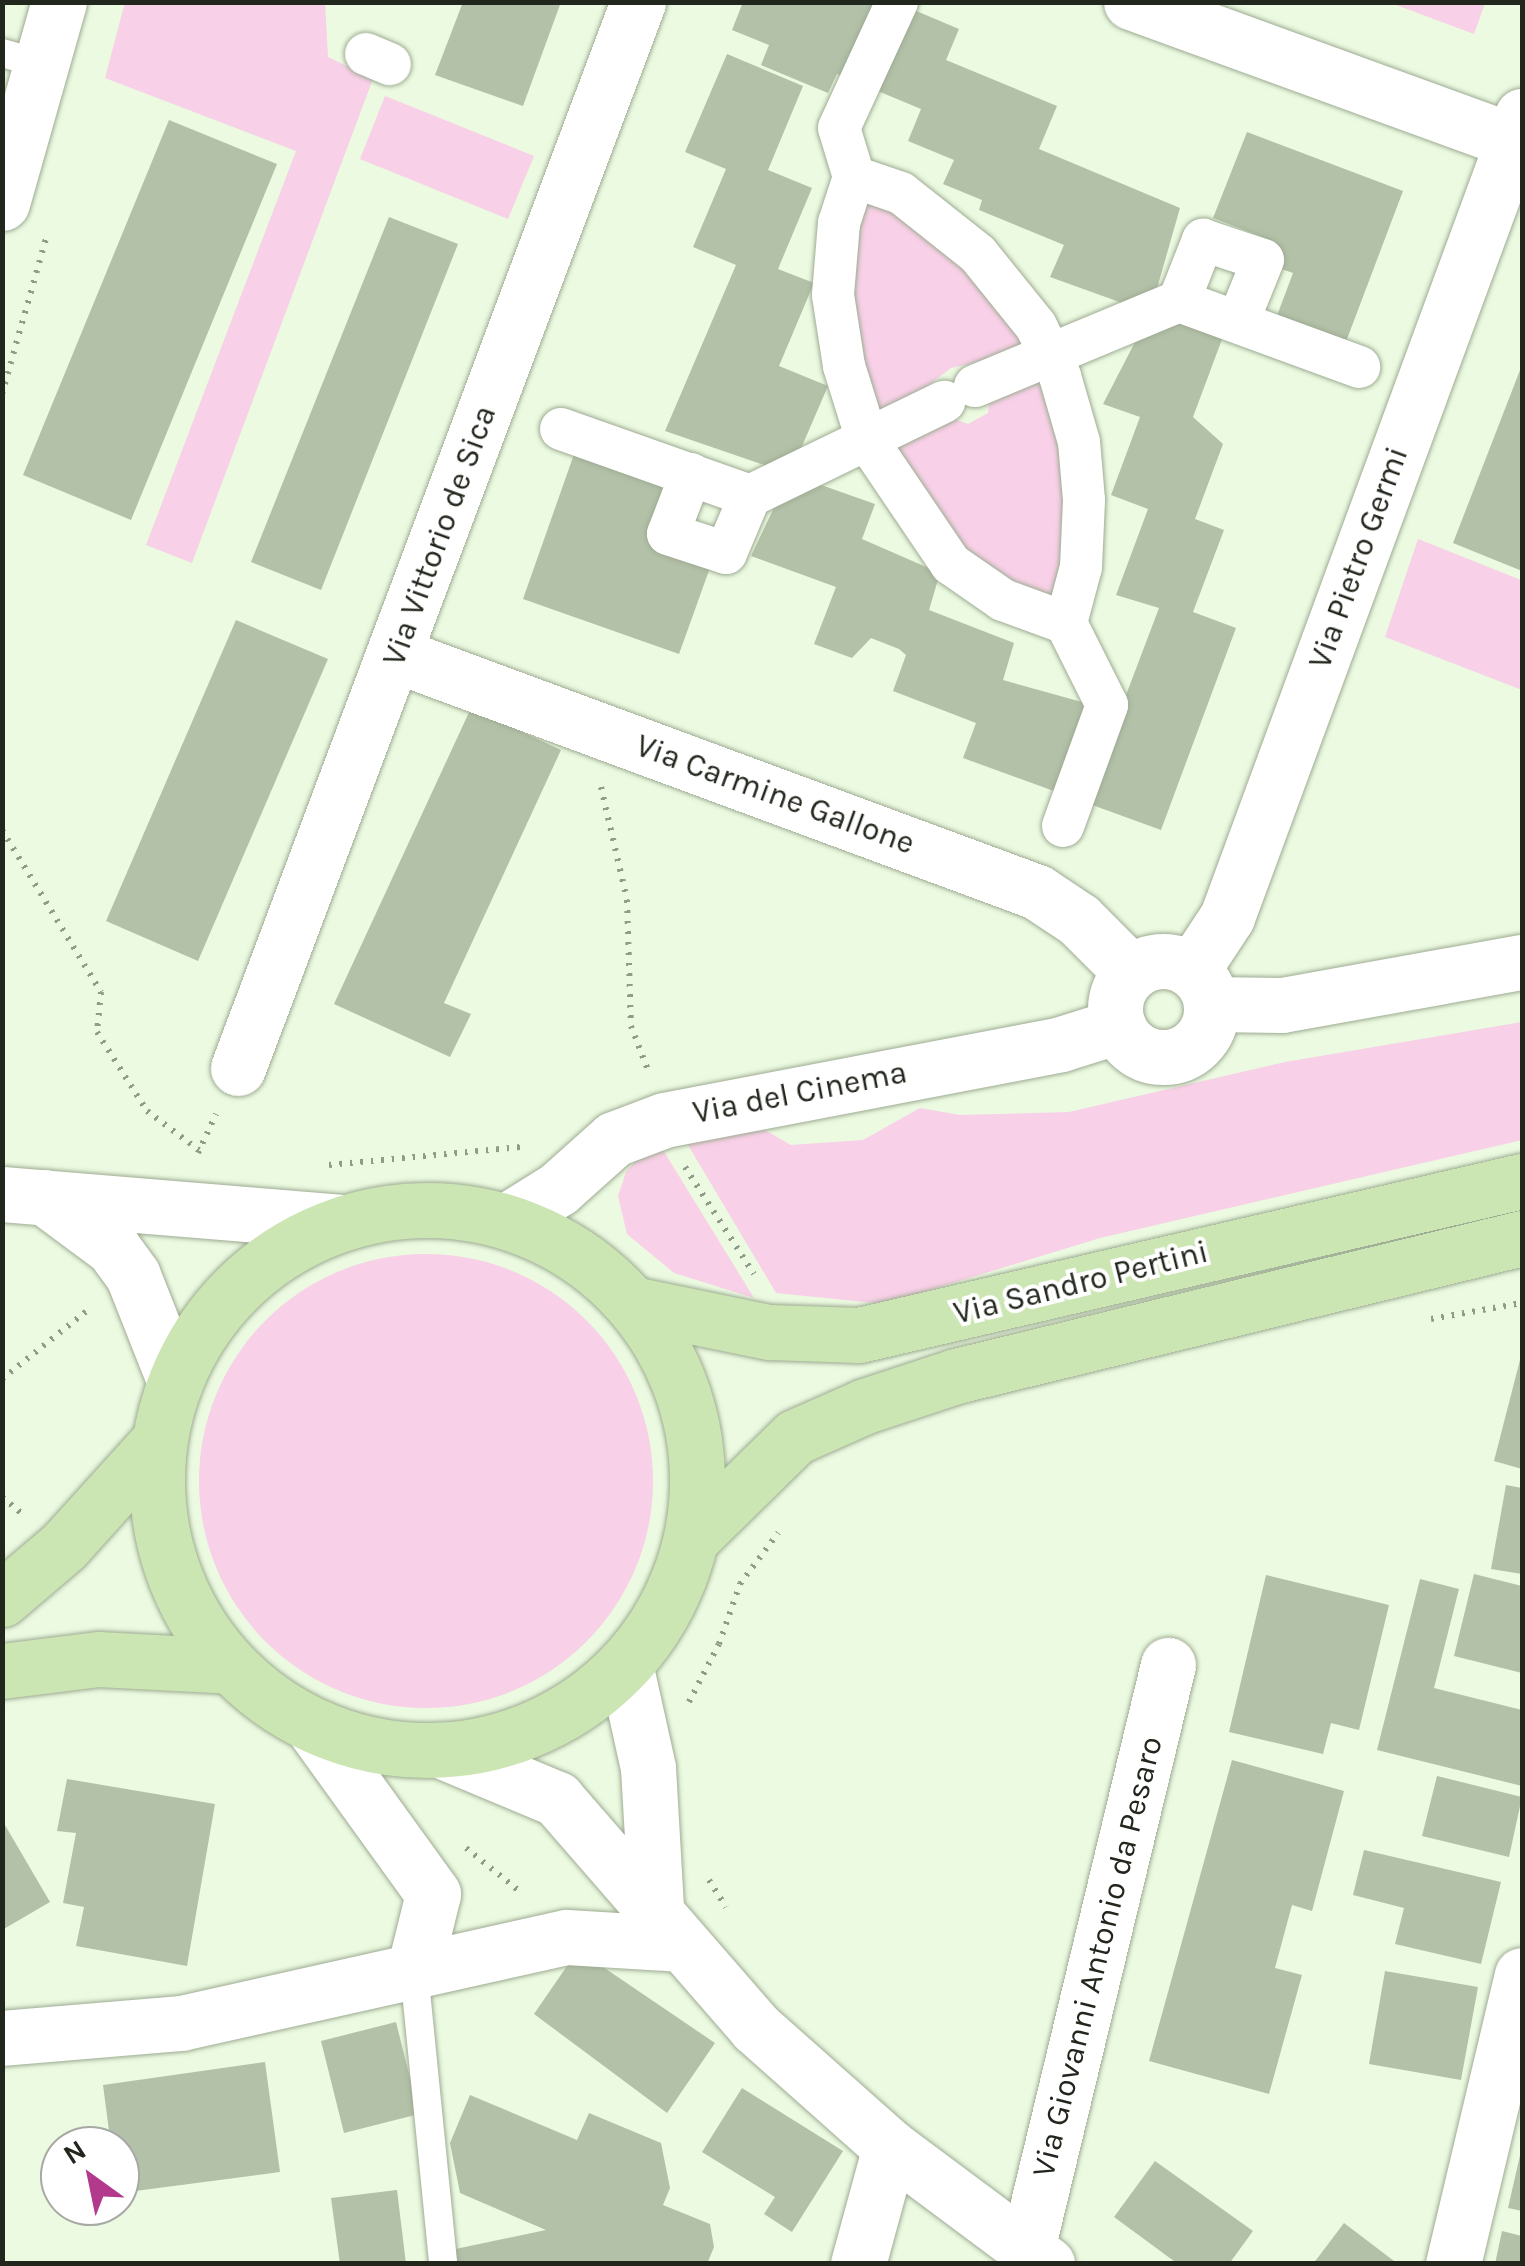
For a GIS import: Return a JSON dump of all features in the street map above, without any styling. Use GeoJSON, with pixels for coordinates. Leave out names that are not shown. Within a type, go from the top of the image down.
{"type":"FeatureCollection","features":[{"type":"Feature","properties":{"kind":"main road","name":"Via Sandro Pertini"},"geometry":{"type":"LineString","coordinates":[[637,1306],[769,1332],[859,1335],[1522,1181]]}},
{"type":"Feature","properties":{"kind":"main road"},"geometry":{"type":"LineString","coordinates":[[426,1208],[508,1220],[579,1254],[637,1306],[678,1376],[694,1439],[693,1537],[668,1605],[626,1664],[572,1709],[509,1738],[440,1750],[375,1746],[312,1726],[230,1666],[184,1600],[159,1523],[158,1442],[175,1382],[214,1312],[273,1257],[345,1222],[426,1208]]}},
{"type":"Feature","properties":{"kind":"main road","name":"Via Sandro Pertini"},"geometry":{"type":"LineString","coordinates":[[693,1537],[795,1437],[865,1406],[956,1376],[1522,1238]]}},
{"type":"Feature","properties":{"kind":"main road"},"geometry":{"type":"LineString","coordinates":[[2,1599],[64,1546],[158,1442]]}},
{"type":"Feature","properties":{"kind":"main road"},"geometry":{"type":"LineString","coordinates":[[2,1671],[98,1659],[230,1666]]}},
{"type":"Feature","properties":{"kind":"street"},"geometry":{"type":"LineString","coordinates":[[2,203],[22,58],[59,2]]}},
{"type":"Feature","properties":{"kind":"street","name":"Via Vittorio de Sica"},"geometry":{"type":"LineString","coordinates":[[238,1068],[638,2]]}},
{"type":"Feature","properties":{"kind":"street"},"geometry":{"type":"LineString","coordinates":[[896,2],[839,128],[854,176],[838,224],[833,296],[844,366],[867,440],[951,564],[1003,600],[1066,622]]}},
{"type":"Feature","properties":{"kind":"street"},"geometry":{"type":"LineString","coordinates":[[1131,2],[1518,128]]}},
{"type":"Feature","properties":{"kind":"street","name":"Via Pietro Germi"},"geometry":{"type":"LineString","coordinates":[[1201,987],[1518,128]]}},
{"type":"Feature","properties":{"kind":"street"},"geometry":{"type":"LineString","coordinates":[[854,176],[900,193],[978,254],[1011,290],[1050,354],[1079,442],[1084,500],[1080,568],[1066,622],[1107,705],[1063,826]]}},
{"type":"Feature","properties":{"kind":"street"},"geometry":{"type":"LineString","coordinates":[[1179,301],[1203,240],[1263,260],[1238,322]]}},
{"type":"Feature","properties":{"kind":"street"},"geometry":{"type":"LineString","coordinates":[[690,474],[668,534],[726,553],[750,496],[960,394],[1179,301],[1359,366]]}},
{"type":"Feature","properties":{"kind":"street"},"geometry":{"type":"LineString","coordinates":[[562,429],[750,496]]}},
{"type":"Feature","properties":{"kind":"street","name":"Via Carmine Gallone"},"geometry":{"type":"LineString","coordinates":[[396,655],[1037,892],[1079,920],[1131,972]]}},
{"type":"Feature","properties":{"kind":"street"},"geometry":{"type":"LineString","coordinates":[[1201,987],[1205,1034],[1166,1057],[1138,1050],[1118,1026],[1116,997],[1131,972],[1161,961],[1201,987],[1282,1004],[1522,962]]}},
{"type":"Feature","properties":{"kind":"street","name":"Via del Cinema"},"geometry":{"type":"LineString","coordinates":[[508,1220],[558,1189],[614,1139],[677,1116],[1060,1044],[1118,1026]]}},
{"type":"Feature","properties":{"kind":"street"},"geometry":{"type":"LineString","coordinates":[[22,1195],[345,1222]]}},
{"type":"Feature","properties":{"kind":"street"},"geometry":{"type":"LineString","coordinates":[[22,1195],[114,1248],[133,1276],[175,1382]]}},
{"type":"Feature","properties":{"kind":"street"},"geometry":{"type":"LineString","coordinates":[[626,1664],[648,1768],[669,1926]]}},
{"type":"Feature","properties":{"kind":"street","name":"Via Giovanni Antonio da Pesaro"},"geometry":{"type":"LineString","coordinates":[[1037,2256],[1168,1665]]}},
{"type":"Feature","properties":{"kind":"street"},"geometry":{"type":"LineString","coordinates":[[312,1726],[433,1894],[414,1971]]}},
{"type":"Feature","properties":{"kind":"street"},"geometry":{"type":"LineString","coordinates":[[440,1750],[557,1799],[756,2028],[890,2147],[1037,2256]]}},
{"type":"Feature","properties":{"kind":"street"},"geometry":{"type":"LineString","coordinates":[[2,2038],[181,2023],[567,1938],[669,1926]]}},
{"type":"Feature","properties":{"kind":"street"},"geometry":{"type":"LineString","coordinates":[[1453,2264],[1522,1975]]}},
{"type":"Feature","properties":{"kind":"street"},"geometry":{"type":"LineString","coordinates":[[858,2264],[890,2147]]}},
{"type":"Feature","properties":{"kind":"lane"},"geometry":{"type":"LineString","coordinates":[[414,1971],[443,2264]]}},
{"type":"Feature","properties":{"kind":"path"},"geometry":{"type":"LineString","coordinates":[[592,728],[627,900],[631,1026],[654,1086]]}},
{"type":"Feature","properties":{"kind":"path"},"geometry":{"type":"LineString","coordinates":[[2,830],[101,992],[97,1032],[147,1111],[200,1150]]}},
{"type":"Feature","properties":{"kind":"path"},"geometry":{"type":"LineString","coordinates":[[194,1167],[238,1068]]}},
{"type":"Feature","properties":{"kind":"path"},"geometry":{"type":"LineString","coordinates":[[322,1166],[372,1156],[489,1154],[540,1143]]}},
{"type":"Feature","properties":{"kind":"path"},"geometry":{"type":"LineString","coordinates":[[682,1162],[758,1280]]}},
{"type":"Feature","properties":{"kind":"path"},"geometry":{"type":"LineString","coordinates":[[2,1379],[98,1302]]}},
{"type":"Feature","properties":{"kind":"path"},"geometry":{"type":"LineString","coordinates":[[2,1498],[28,1520]]}},
{"type":"Feature","properties":{"kind":"path"},"geometry":{"type":"LineString","coordinates":[[685,1715],[740,1584],[786,1522]]}},
{"type":"Feature","properties":{"kind":"path"},"geometry":{"type":"LineString","coordinates":[[705,1861],[729,1912]]}},
{"type":"Feature","properties":{"kind":"shaded area"},"geometry":{"type":"Polygon","coordinates":[[[125,2],[325,3],[328,57],[355,70],[377,68],[192,563],[146,545],[296,151],[105,78],[125,2]]]}},
{"type":"Feature","properties":{"kind":"shaded area"},"geometry":{"type":"Polygon","coordinates":[[[1391,3],[1485,3],[1474,34],[1391,3]]]}},
{"type":"Feature","properties":{"kind":"shaded area"},"geometry":{"type":"Polygon","coordinates":[[[385,96],[534,156],[508,219],[360,159],[385,96]]]}},
{"type":"Feature","properties":{"kind":"shaded area"},"geometry":{"type":"Polygon","coordinates":[[[860,187],[932,223],[1039,349],[951,368],[871,428],[845,343],[860,187]]]}},
{"type":"Feature","properties":{"kind":"shaded area"},"geometry":{"type":"Polygon","coordinates":[[[1045,366],[1070,438],[1060,613],[987,575],[878,443],[940,414],[968,424],[988,413],[990,394],[1045,366]]]}},
{"type":"Feature","properties":{"kind":"shaded area"},"geometry":{"type":"Polygon","coordinates":[[[1418,539],[1521,580],[1522,690],[1385,637],[1418,539]]]}},
{"type":"Feature","properties":{"kind":"shaded area"},"geometry":{"type":"Polygon","coordinates":[[[1522,1022],[1522,1140],[1100,1238],[884,1304],[776,1293],[685,1140],[763,1129],[791,1145],[863,1140],[920,1108],[960,1115],[1069,1112],[1285,1062],[1522,1022]]]}},
{"type":"Feature","properties":{"kind":"shaded area"},"geometry":{"type":"Polygon","coordinates":[[[663,1150],[754,1298],[674,1273],[627,1234],[618,1196],[626,1172],[641,1155],[663,1150]]]}},
{"type":"Feature","properties":{"kind":"shaded area"},"geometry":{"type":"Polygon","coordinates":[[[426,1254],[470,1258],[513,1271],[552,1292],[587,1320],[615,1355],[636,1394],[649,1437],[653,1481],[649,1525],[636,1568],[615,1607],[587,1642],[552,1670],[513,1691],[470,1704],[426,1708],[382,1704],[339,1691],[300,1670],[265,1642],[237,1607],[216,1568],[203,1525],[199,1481],[203,1437],[216,1394],[237,1355],[265,1320],[300,1292],[339,1271],[382,1258],[426,1254]]]}},
{"type":"Feature","properties":{"kind":"building"},"geometry":{"type":"Polygon","coordinates":[[[463,2],[561,2],[523,106],[435,75],[463,2]]]}},
{"type":"Feature","properties":{"kind":"building"},"geometry":{"type":"Polygon","coordinates":[[[743,2],[895,2],[959,29],[946,60],[1057,106],[1039,149],[1180,208],[1150,313],[1050,277],[1064,245],[979,210],[982,200],[943,184],[954,160],[908,141],[921,109],[837,74],[828,93],[761,65],[769,45],[732,30],[743,2]]]}},
{"type":"Feature","properties":{"kind":"building"},"geometry":{"type":"Polygon","coordinates":[[[727,54],[803,86],[768,170],[812,188],[778,269],[814,283],[779,366],[828,386],[790,474],[665,431],[736,265],[693,247],[726,169],[685,152],[727,54]]]}},
{"type":"Feature","properties":{"kind":"building"},"geometry":{"type":"Polygon","coordinates":[[[169,120],[277,164],[131,520],[23,475],[169,120]]]}},
{"type":"Feature","properties":{"kind":"building"},"geometry":{"type":"Polygon","coordinates":[[[1247,132],[1403,191],[1344,347],[1275,321],[1293,273],[1267,264],[1276,242],[1213,218],[1247,132]]]}},
{"type":"Feature","properties":{"kind":"building"},"geometry":{"type":"Polygon","coordinates":[[[389,217],[458,244],[321,590],[251,562],[389,217]]]}},
{"type":"Feature","properties":{"kind":"building"},"geometry":{"type":"Polygon","coordinates":[[[1150,313],[1224,334],[1193,417],[1223,444],[1195,519],[1224,530],[1193,612],[1236,628],[1161,830],[963,758],[976,723],[893,691],[906,655],[899,649],[871,638],[852,658],[814,644],[836,587],[751,556],[790,474],[875,504],[862,539],[940,573],[929,610],[1014,643],[1003,680],[1089,704],[1095,684],[1126,695],[1159,608],[1116,595],[1148,509],[1111,495],[1140,417],[1103,404],[1150,313]]]}},
{"type":"Feature","properties":{"kind":"building"},"geometry":{"type":"Polygon","coordinates":[[[1522,365],[1522,571],[1453,543],[1522,365]]]}},
{"type":"Feature","properties":{"kind":"building"},"geometry":{"type":"Polygon","coordinates":[[[579,440],[677,474],[711,565],[679,654],[523,599],[579,440]]]}},
{"type":"Feature","properties":{"kind":"building"},"geometry":{"type":"Polygon","coordinates":[[[236,620],[328,659],[198,961],[106,921],[236,620]]]}},
{"type":"Feature","properties":{"kind":"building"},"geometry":{"type":"Polygon","coordinates":[[[471,708],[561,750],[444,1003],[471,1014],[450,1057],[334,1004],[471,708]]]}},
{"type":"Feature","properties":{"kind":"building"},"geometry":{"type":"Polygon","coordinates":[[[1522,1356],[1522,1469],[1494,1461],[1522,1356]]]}},
{"type":"Feature","properties":{"kind":"building"},"geometry":{"type":"Polygon","coordinates":[[[1506,1485],[1522,1488],[1522,1574],[1491,1569],[1506,1485]]]}},
{"type":"Feature","properties":{"kind":"building"},"geometry":{"type":"Polygon","coordinates":[[[1474,1574],[1522,1586],[1522,1673],[1454,1656],[1474,1574]]]}},
{"type":"Feature","properties":{"kind":"building"},"geometry":{"type":"Polygon","coordinates":[[[1266,1575],[1389,1605],[1359,1730],[1331,1723],[1323,1754],[1229,1732],[1266,1575]]]}},
{"type":"Feature","properties":{"kind":"building"},"geometry":{"type":"Polygon","coordinates":[[[1420,1579],[1459,1589],[1434,1688],[1522,1710],[1522,1786],[1377,1750],[1420,1579]]]}},
{"type":"Feature","properties":{"kind":"building"},"geometry":{"type":"Polygon","coordinates":[[[1232,1760],[1344,1791],[1312,1911],[1292,1905],[1275,1968],[1302,1975],[1269,2094],[1149,2061],[1232,1760]]]}},
{"type":"Feature","properties":{"kind":"building"},"geometry":{"type":"Polygon","coordinates":[[[1437,1776],[1522,1797],[1509,1857],[1422,1836],[1437,1776]]]}},
{"type":"Feature","properties":{"kind":"building"},"geometry":{"type":"Polygon","coordinates":[[[67,1779],[215,1804],[187,1966],[76,1946],[84,1907],[63,1903],[76,1833],[57,1831],[67,1779]]]}},
{"type":"Feature","properties":{"kind":"building"},"geometry":{"type":"Polygon","coordinates":[[[2,1820],[50,1902],[2,1930],[2,1820]]]}},
{"type":"Feature","properties":{"kind":"building"},"geometry":{"type":"Polygon","coordinates":[[[1364,1850],[1501,1882],[1481,1964],[1395,1944],[1404,1908],[1353,1895],[1364,1850]]]}},
{"type":"Feature","properties":{"kind":"building"},"geometry":{"type":"Polygon","coordinates":[[[578,1950],[715,2043],[667,2113],[534,2014],[578,1950]]]}},
{"type":"Feature","properties":{"kind":"building"},"geometry":{"type":"Polygon","coordinates":[[[1385,1971],[1478,1987],[1461,2080],[1369,2064],[1385,1971]]]}},
{"type":"Feature","properties":{"kind":"building"},"geometry":{"type":"Polygon","coordinates":[[[396,2022],[419,2114],[344,2133],[321,2041],[396,2022]]]}},
{"type":"Feature","properties":{"kind":"building"},"geometry":{"type":"Polygon","coordinates":[[[265,2062],[280,2172],[140,2190],[140,2126],[108,2126],[103,2085],[265,2062]]]}},
{"type":"Feature","properties":{"kind":"building"},"geometry":{"type":"Polygon","coordinates":[[[742,2088],[843,2151],[792,2232],[764,2214],[775,2197],[702,2152],[742,2088]]]}},
{"type":"Feature","properties":{"kind":"building"},"geometry":{"type":"Polygon","coordinates":[[[470,2095],[577,2140],[589,2113],[661,2143],[670,2188],[663,2205],[710,2224],[714,2247],[707,2264],[449,2264],[446,2251],[546,2230],[460,2193],[450,2143],[470,2095]]]}},
{"type":"Feature","properties":{"kind":"building"},"geometry":{"type":"Polygon","coordinates":[[[1522,2151],[1522,2211],[1508,2208],[1522,2151]]]}},
{"type":"Feature","properties":{"kind":"building"},"geometry":{"type":"Polygon","coordinates":[[[1155,2161],[1253,2231],[1229,2264],[1178,2264],[1114,2217],[1155,2161]]]}},
{"type":"Feature","properties":{"kind":"building"},"geometry":{"type":"Polygon","coordinates":[[[397,2190],[406,2264],[340,2264],[331,2198],[397,2190]]]}},
{"type":"Feature","properties":{"kind":"building"},"geometry":{"type":"Polygon","coordinates":[[[1344,2223],[1398,2264],[1313,2264],[1344,2223]]]}},
{"type":"Feature","properties":{"kind":"building"},"geometry":{"type":"Polygon","coordinates":[[[1502,2231],[1522,2236],[1522,2264],[1495,2264],[1502,2231]]]}}]}
